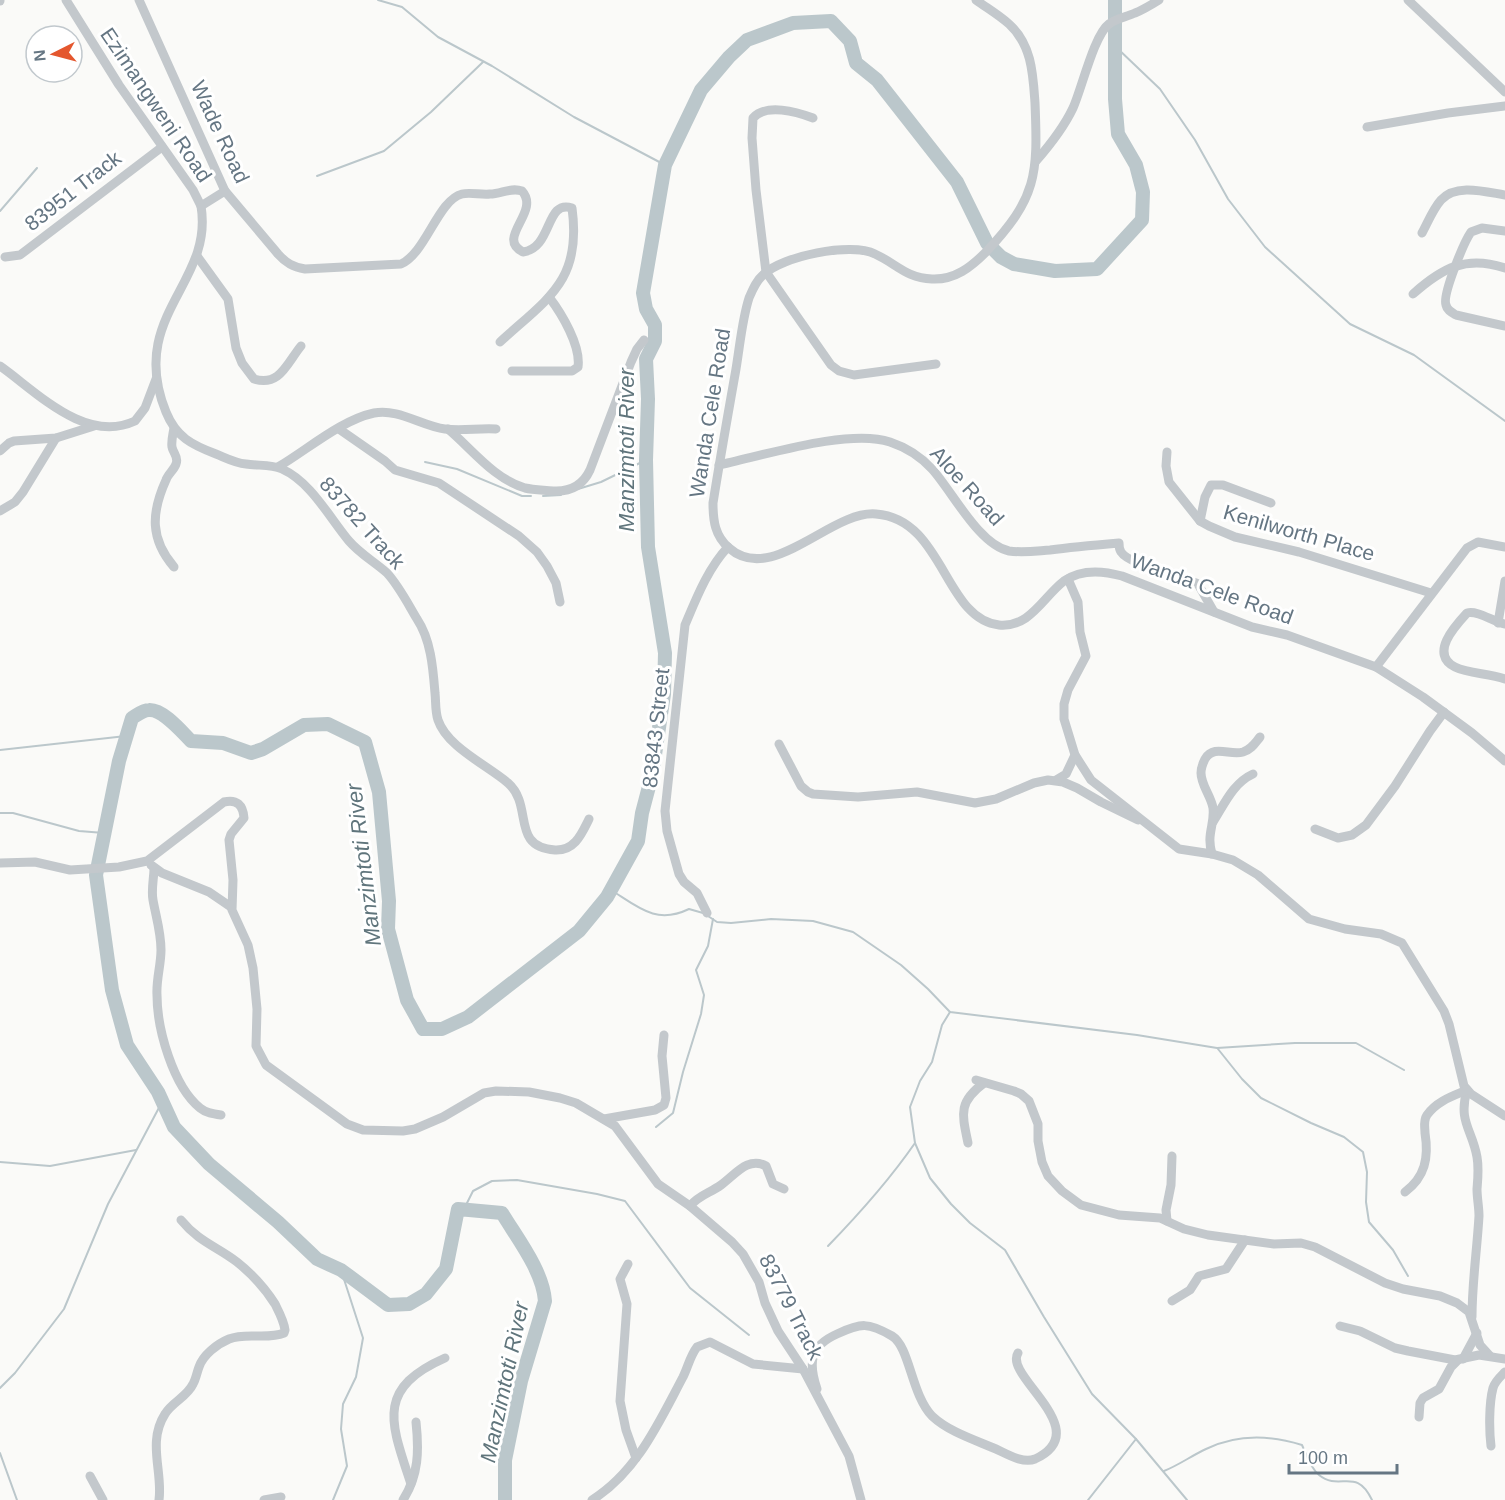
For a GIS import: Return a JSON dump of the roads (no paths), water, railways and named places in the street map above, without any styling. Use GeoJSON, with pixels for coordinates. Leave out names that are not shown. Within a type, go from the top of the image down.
{"type":"FeatureCollection","features":[{"type":"Feature","properties":{"kind":"street","name":"Ezimangweni Road"},"geometry":{"type":"LineString","coordinates":[[66,0],[119,85],[193,190],[201,206],[225,191]]}},
{"type":"Feature","properties":{"kind":"street","name":"Wade Road"},"geometry":{"type":"LineString","coordinates":[[139,0],[225,191],[286,262],[305,269],[401,264],[409,261],[445,207],[464,193],[491,194],[518,190],[526,195],[528,203],[526,213],[514,233],[515,247],[524,252],[539,245],[558,209],[572,208],[574,226],[570,265],[561,283],[500,342]]}},
{"type":"Feature","properties":{"kind":"street"},"geometry":{"type":"LineString","coordinates":[[766,272],[780,263],[797,258],[846,249],[870,252],[915,278],[947,279],[961,273],[978,260],[1008,228],[1028,197],[1036,161],[1034,80],[1031,61],[1019,35],[1008,23],[977,0]]}},
{"type":"Feature","properties":{"kind":"street"},"geometry":{"type":"LineString","coordinates":[[1036,161],[1054,139],[1072,110],[1095,46],[1103,31],[1109,24],[1137,13],[1159,0]]}},
{"type":"Feature","properties":{"kind":"street"},"geometry":{"type":"LineString","coordinates":[[1408,0],[1505,92]]}},
{"type":"Feature","properties":{"kind":"street"},"geometry":{"type":"LineString","coordinates":[[1367,127],[1448,112],[1505,106]]}},
{"type":"Feature","properties":{"kind":"street"},"geometry":{"type":"LineString","coordinates":[[813,118],[782,111],[762,112],[753,118],[752,138],[756,190],[766,272],[831,365],[839,371],[854,375],[936,364]]}},
{"type":"Feature","properties":{"kind":"street","name":"83951 Track"},"geometry":{"type":"LineString","coordinates":[[5,257],[20,255],[162,147]]}},
{"type":"Feature","properties":{"kind":"street"},"geometry":{"type":"LineString","coordinates":[[1422,233],[1441,200],[1452,193],[1473,190],[1505,195]]}},
{"type":"Feature","properties":{"kind":"street","name":"83782 Track"},"geometry":{"type":"LineString","coordinates":[[201,206],[203,224],[197,255],[162,327],[155,359],[156,380],[166,412],[174,428],[192,445],[233,461],[278,467],[304,484],[350,542],[390,578],[417,618],[426,636],[439,721],[455,743],[508,783],[516,792],[530,841],[545,848],[568,849],[579,837],[589,819]]}},
{"type":"Feature","properties":{"kind":"street"},"geometry":{"type":"LineString","coordinates":[[1505,231],[1482,228],[1471,232],[1463,246],[1444,302],[1449,311],[1472,320],[1505,326]]}},
{"type":"Feature","properties":{"kind":"street"},"geometry":{"type":"LineString","coordinates":[[197,255],[228,299],[236,348],[242,363],[254,379],[267,381],[278,378],[301,346]]}},
{"type":"Feature","properties":{"kind":"street"},"geometry":{"type":"LineString","coordinates":[[1413,294],[1428,281],[1457,265],[1479,262],[1505,268]]}},
{"type":"Feature","properties":{"kind":"street","name":"Wanda Cele Road"},"geometry":{"type":"LineString","coordinates":[[728,547],[717,534],[713,503],[745,312],[756,281],[766,272]]}},
{"type":"Feature","properties":{"kind":"street"},"geometry":{"type":"LineString","coordinates":[[512,371],[572,370],[578,367],[575,347],[568,327],[549,297]]}},
{"type":"Feature","properties":{"kind":"street"},"geometry":{"type":"LineString","coordinates":[[448,429],[493,470],[525,488],[560,492],[578,486],[586,479],[631,362],[644,340]]}},
{"type":"Feature","properties":{"kind":"street"},"geometry":{"type":"LineString","coordinates":[[0,366],[68,416],[94,426]]}},
{"type":"Feature","properties":{"kind":"street"},"geometry":{"type":"LineString","coordinates":[[0,451],[14,441],[56,438],[94,426],[135,421],[145,408],[156,380]]}},
{"type":"Feature","properties":{"kind":"street"},"geometry":{"type":"LineString","coordinates":[[278,467],[358,418],[385,412],[448,429],[496,429]]}},
{"type":"Feature","properties":{"kind":"street"},"geometry":{"type":"LineString","coordinates":[[174,428],[172,446],[177,463],[165,481],[154,518],[161,549],[174,567]]}},
{"type":"Feature","properties":{"kind":"street"},"geometry":{"type":"LineString","coordinates":[[339,429],[395,470],[440,483],[519,536],[537,552],[547,566],[556,583],[560,602]]}},
{"type":"Feature","properties":{"kind":"street"},"geometry":{"type":"LineString","coordinates":[[0,511],[15,502],[23,492],[56,438]]}},
{"type":"Feature","properties":{"kind":"street","name":"Aloe Road"},"geometry":{"type":"LineString","coordinates":[[719,465],[837,440],[868,438],[890,442],[916,456],[931,468],[982,533],[999,547],[1025,552],[1119,543],[1120,551],[1125,556],[1198,584],[1214,612]]}},
{"type":"Feature","properties":{"kind":"street","name":"Kenilworth Place"},"geometry":{"type":"LineString","coordinates":[[1167,452],[1166,466],[1169,482],[1200,521],[1235,537],[1299,552],[1431,593]]}},
{"type":"Feature","properties":{"kind":"street"},"geometry":{"type":"LineString","coordinates":[[1200,521],[1208,488],[1215,484],[1271,503]]}},
{"type":"Feature","properties":{"kind":"street"},"geometry":{"type":"LineString","coordinates":[[728,547],[734,552],[750,557],[765,558],[781,555],[846,520],[863,514],[878,514],[899,521],[910,528],[937,558],[957,595],[971,612],[988,622],[1000,625],[1016,624],[1030,616],[1068,579],[1078,602],[1080,632],[1086,656],[1071,682],[1064,704],[1065,725],[1076,756],[1091,780],[1179,849],[1233,860],[1309,919],[1345,929],[1382,934],[1401,943],[1444,1011],[1462,1080],[1467,1090],[1505,1116]]}},
{"type":"Feature","properties":{"kind":"street"},"geometry":{"type":"LineString","coordinates":[[1376,667],[1431,593],[1472,544],[1478,542],[1505,547]]}},
{"type":"Feature","properties":{"kind":"street","name":"83843 Street"},"geometry":{"type":"LineString","coordinates":[[707,913],[697,893],[684,882],[679,874],[667,831],[665,811],[685,625],[711,571],[728,547]]}},
{"type":"Feature","properties":{"kind":"street","name":"Wanda Cele Road"},"geometry":{"type":"LineString","coordinates":[[1068,579],[1091,572],[1115,574],[1252,627],[1287,635],[1376,667],[1444,712],[1505,761]]}},
{"type":"Feature","properties":{"kind":"street"},"geometry":{"type":"LineString","coordinates":[[1505,581],[1501,624],[1472,612],[1467,614],[1444,644],[1447,660],[1454,666],[1487,673],[1505,680]]}},
{"type":"Feature","properties":{"kind":"street"},"geometry":{"type":"LineString","coordinates":[[1316,829],[1338,838],[1352,835],[1366,825],[1444,712]]}},
{"type":"Feature","properties":{"kind":"street"},"geometry":{"type":"LineString","coordinates":[[1212,854],[1208,839],[1213,809],[1201,773],[1206,759],[1214,751],[1244,752],[1254,746],[1260,737]]}},
{"type":"Feature","properties":{"kind":"street"},"geometry":{"type":"LineString","coordinates":[[779,744],[801,786],[813,794],[858,797],[917,792],[975,803],[996,799],[1040,780],[1056,780],[1077,788],[1146,824]]}},
{"type":"Feature","properties":{"kind":"street"},"geometry":{"type":"LineString","coordinates":[[1056,780],[1066,774],[1076,756]]}},
{"type":"Feature","properties":{"kind":"street"},"geometry":{"type":"LineString","coordinates":[[1210,827],[1238,784],[1245,777],[1253,774]]}},
{"type":"Feature","properties":{"kind":"street","name":"83779 Track"},"geometry":{"type":"LineString","coordinates":[[0,863],[35,862],[70,870],[151,865],[217,807],[224,802],[234,801],[243,809],[244,818],[229,840],[233,880],[231,907],[233,916],[248,945],[253,968],[257,1009],[256,1046],[261,1057],[276,1074],[359,1130],[416,1129],[443,1118],[484,1093],[496,1091],[529,1092],[560,1098],[576,1103],[615,1126],[624,1135],[658,1184],[690,1206],[743,1254],[759,1282],[774,1323],[824,1408],[849,1456],[861,1500]]}},
{"type":"Feature","properties":{"kind":"street"},"geometry":{"type":"LineString","coordinates":[[151,865],[174,878],[209,892],[231,907]]}},
{"type":"Feature","properties":{"kind":"street"},"geometry":{"type":"LineString","coordinates":[[151,865],[153,898],[159,924],[161,951],[157,994],[164,1039],[181,1083],[190,1099],[201,1110],[209,1114],[221,1115]]}},
{"type":"Feature","properties":{"kind":"street"},"geometry":{"type":"LineString","coordinates":[[604,1119],[655,1110],[664,1105],[666,1098],[662,1056],[664,1035]]}},
{"type":"Feature","properties":{"kind":"street"},"geometry":{"type":"LineString","coordinates":[[968,1143],[964,1119],[965,1103],[980,1082],[1014,1091],[1029,1101],[1038,1124],[1038,1141],[1044,1169],[1053,1184],[1072,1200],[1119,1215],[1152,1216],[1192,1231],[1274,1244],[1308,1244],[1385,1283],[1450,1299],[1464,1307],[1472,1317]]}},
{"type":"Feature","properties":{"kind":"street"},"geometry":{"type":"LineString","coordinates":[[1405,1192],[1418,1181],[1425,1164],[1427,1155],[1424,1124],[1427,1115],[1449,1097],[1467,1090]]}},
{"type":"Feature","properties":{"kind":"street"},"geometry":{"type":"LineString","coordinates":[[1467,1090],[1463,1111],[1476,1153],[1479,1174],[1477,1191],[1479,1217],[1472,1317],[1480,1345],[1490,1356]]}},
{"type":"Feature","properties":{"kind":"street"},"geometry":{"type":"LineString","coordinates":[[1167,1221],[1166,1210],[1171,1185],[1172,1156]]}},
{"type":"Feature","properties":{"kind":"street"},"geometry":{"type":"LineString","coordinates":[[690,1206],[697,1197],[717,1188],[742,1168],[751,1164],[766,1166],[773,1184],[784,1189]]}},
{"type":"Feature","properties":{"kind":"street"},"geometry":{"type":"LineString","coordinates":[[159,1500],[160,1482],[155,1455],[161,1424],[164,1415],[193,1385],[205,1356],[229,1339],[243,1336],[278,1335],[284,1333],[285,1330],[268,1294],[250,1274],[236,1261],[192,1234],[181,1220]]}},
{"type":"Feature","properties":{"kind":"street"},"geometry":{"type":"LineString","coordinates":[[1172,1301],[1190,1290],[1199,1276],[1226,1269],[1245,1240]]}},
{"type":"Feature","properties":{"kind":"street"},"geometry":{"type":"LineString","coordinates":[[628,1264],[620,1279],[627,1304],[620,1401],[626,1430],[636,1458]]}},
{"type":"Feature","properties":{"kind":"street"},"geometry":{"type":"LineString","coordinates":[[824,1408],[813,1374],[814,1352],[824,1340],[854,1326],[864,1325],[898,1341],[903,1348],[912,1381],[922,1403],[941,1423],[1016,1458],[1032,1460],[1046,1452],[1052,1445],[1054,1425],[1047,1405],[1018,1368],[1015,1356],[1018,1353]]}},
{"type":"Feature","properties":{"kind":"street"},"geometry":{"type":"LineString","coordinates":[[1340,1326],[1368,1334],[1398,1349],[1461,1359],[1476,1355],[1505,1359]]}},
{"type":"Feature","properties":{"kind":"street"},"geometry":{"type":"LineString","coordinates":[[1419,1417],[1420,1403],[1423,1398],[1439,1389],[1451,1367],[1461,1359],[1477,1333]]}},
{"type":"Feature","properties":{"kind":"street"},"geometry":{"type":"LineString","coordinates":[[592,1500],[615,1484],[636,1458],[656,1428],[697,1347],[710,1342],[753,1364],[802,1370]]}},
{"type":"Feature","properties":{"kind":"street"},"geometry":{"type":"LineString","coordinates":[[411,1484],[394,1423],[393,1410],[396,1398],[407,1380],[427,1366],[445,1358]]}},
{"type":"Feature","properties":{"kind":"street"},"geometry":{"type":"LineString","coordinates":[[1491,1446],[1493,1387],[1505,1372]]}},
{"type":"Feature","properties":{"kind":"street"},"geometry":{"type":"LineString","coordinates":[[403,1500],[419,1458],[416,1422]]}},
{"type":"Feature","properties":{"kind":"street"},"geometry":{"type":"LineString","coordinates":[[90,1476],[103,1500]]}},
{"type":"Feature","properties":{"kind":"street"},"geometry":{"type":"LineString","coordinates":[[264,1500],[281,1497]]}},
{"type":"Feature","properties":{"kind":"waterway"},"geometry":{"type":"LineString","coordinates":[[378,0],[402,7],[438,37],[492,66],[574,117],[665,165]]}},
{"type":"Feature","properties":{"kind":"waterway","name":"Manzimtoti River"},"geometry":{"type":"LineString","coordinates":[[505,1500],[505,1460],[521,1381],[545,1301],[540,1278],[502,1213],[458,1209],[446,1269],[426,1294],[409,1304],[388,1305],[341,1270],[317,1259],[278,1222],[209,1164],[174,1127],[158,1092],[127,1045],[112,990],[96,875],[119,761],[132,718],[145,711],[154,711],[172,722],[191,741],[223,743],[251,753],[263,749],[304,725],[328,724],[365,742],[379,792],[389,901],[388,929],[407,1000],[423,1029],[442,1029],[468,1017],[579,931],[607,897],[638,841],[642,813],[652,775],[664,694],[665,653],[648,547],[646,359],[655,341],[655,325],[646,309],[643,293],[665,165],[701,90],[747,40],[793,23],[831,21],[850,41],[856,63],[877,80],[957,182],[987,243],[1001,257],[1014,264],[1055,271],[1097,269],[1142,220],[1143,192],[1136,165],[1118,134],[1115,99],[1115,0]]}},
{"type":"Feature","properties":{"kind":"waterway"},"geometry":{"type":"LineString","coordinates":[[1116,47],[1160,89],[1195,140],[1228,199],[1265,247],[1350,324],[1414,355],[1505,421]]}},
{"type":"Feature","properties":{"kind":"waterway"},"geometry":{"type":"LineString","coordinates":[[317,176],[384,151],[431,112],[483,62]]}},
{"type":"Feature","properties":{"kind":"waterway"},"geometry":{"type":"LineString","coordinates":[[0,211],[37,168]]}},
{"type":"Feature","properties":{"kind":"waterway"},"geometry":{"type":"LineString","coordinates":[[578,489],[601,482],[646,460]]}},
{"type":"Feature","properties":{"kind":"waterway"},"geometry":{"type":"LineString","coordinates":[[425,462],[457,469],[522,496],[531,496]]}},
{"type":"Feature","properties":{"kind":"waterway"},"geometry":{"type":"LineString","coordinates":[[543,496],[561,495]]}},
{"type":"Feature","properties":{"kind":"waterway"},"geometry":{"type":"LineString","coordinates":[[0,750],[126,736]]}},
{"type":"Feature","properties":{"kind":"waterway"},"geometry":{"type":"LineString","coordinates":[[0,813],[13,813],[79,831],[104,833]]}},
{"type":"Feature","properties":{"kind":"waterway"},"geometry":{"type":"LineString","coordinates":[[611,890],[639,908],[657,915],[667,915],[689,909],[703,913]]}},
{"type":"Feature","properties":{"kind":"waterway"},"geometry":{"type":"LineString","coordinates":[[708,916],[717,922],[731,923],[771,919],[813,921],[853,932],[901,965],[950,1012],[1137,1035],[1217,1048],[1295,1043],[1356,1043],[1404,1070]]}},
{"type":"Feature","properties":{"kind":"waterway"},"geometry":{"type":"LineString","coordinates":[[656,1127],[673,1113],[701,1014],[704,995],[696,970],[708,946],[713,919]]}},
{"type":"Feature","properties":{"kind":"waterway"},"geometry":{"type":"LineString","coordinates":[[950,1012],[942,1025],[932,1062],[920,1081],[910,1107],[915,1143],[930,1178],[970,1223],[1005,1250],[1092,1394],[1136,1439],[1187,1500]]}},
{"type":"Feature","properties":{"kind":"waterway"},"geometry":{"type":"LineString","coordinates":[[1218,1049],[1261,1098],[1344,1137],[1363,1152],[1367,1172],[1366,1202],[1369,1222],[1393,1250],[1408,1276]]}},
{"type":"Feature","properties":{"kind":"waterway"},"geometry":{"type":"LineString","coordinates":[[0,1388],[15,1373],[64,1309],[108,1204],[162,1102]]}},
{"type":"Feature","properties":{"kind":"waterway"},"geometry":{"type":"LineString","coordinates":[[828,1246],[895,1171],[915,1143]]}},
{"type":"Feature","properties":{"kind":"waterway"},"geometry":{"type":"LineString","coordinates":[[0,1162],[50,1166],[136,1150]]}},
{"type":"Feature","properties":{"kind":"waterway"},"geometry":{"type":"LineString","coordinates":[[464,1209],[473,1191],[492,1181],[517,1180],[625,1201],[690,1288],[749,1335]]}},
{"type":"Feature","properties":{"kind":"waterway"},"geometry":{"type":"LineString","coordinates":[[333,1500],[347,1466],[341,1429],[343,1404],[356,1377],[363,1338],[341,1270]]}},
{"type":"Feature","properties":{"kind":"waterway"},"geometry":{"type":"LineString","coordinates":[[1088,1500],[1136,1439]]}},
{"type":"Feature","properties":{"kind":"waterway"},"geometry":{"type":"LineString","coordinates":[[1164,1471],[1218,1444],[1242,1439],[1278,1439],[1302,1445],[1311,1465],[1319,1475],[1327,1480],[1360,1484],[1372,1500]]}},
{"type":"Feature","properties":{"kind":"waterway"},"geometry":{"type":"LineString","coordinates":[[0,1453],[17,1500]]}}]}
